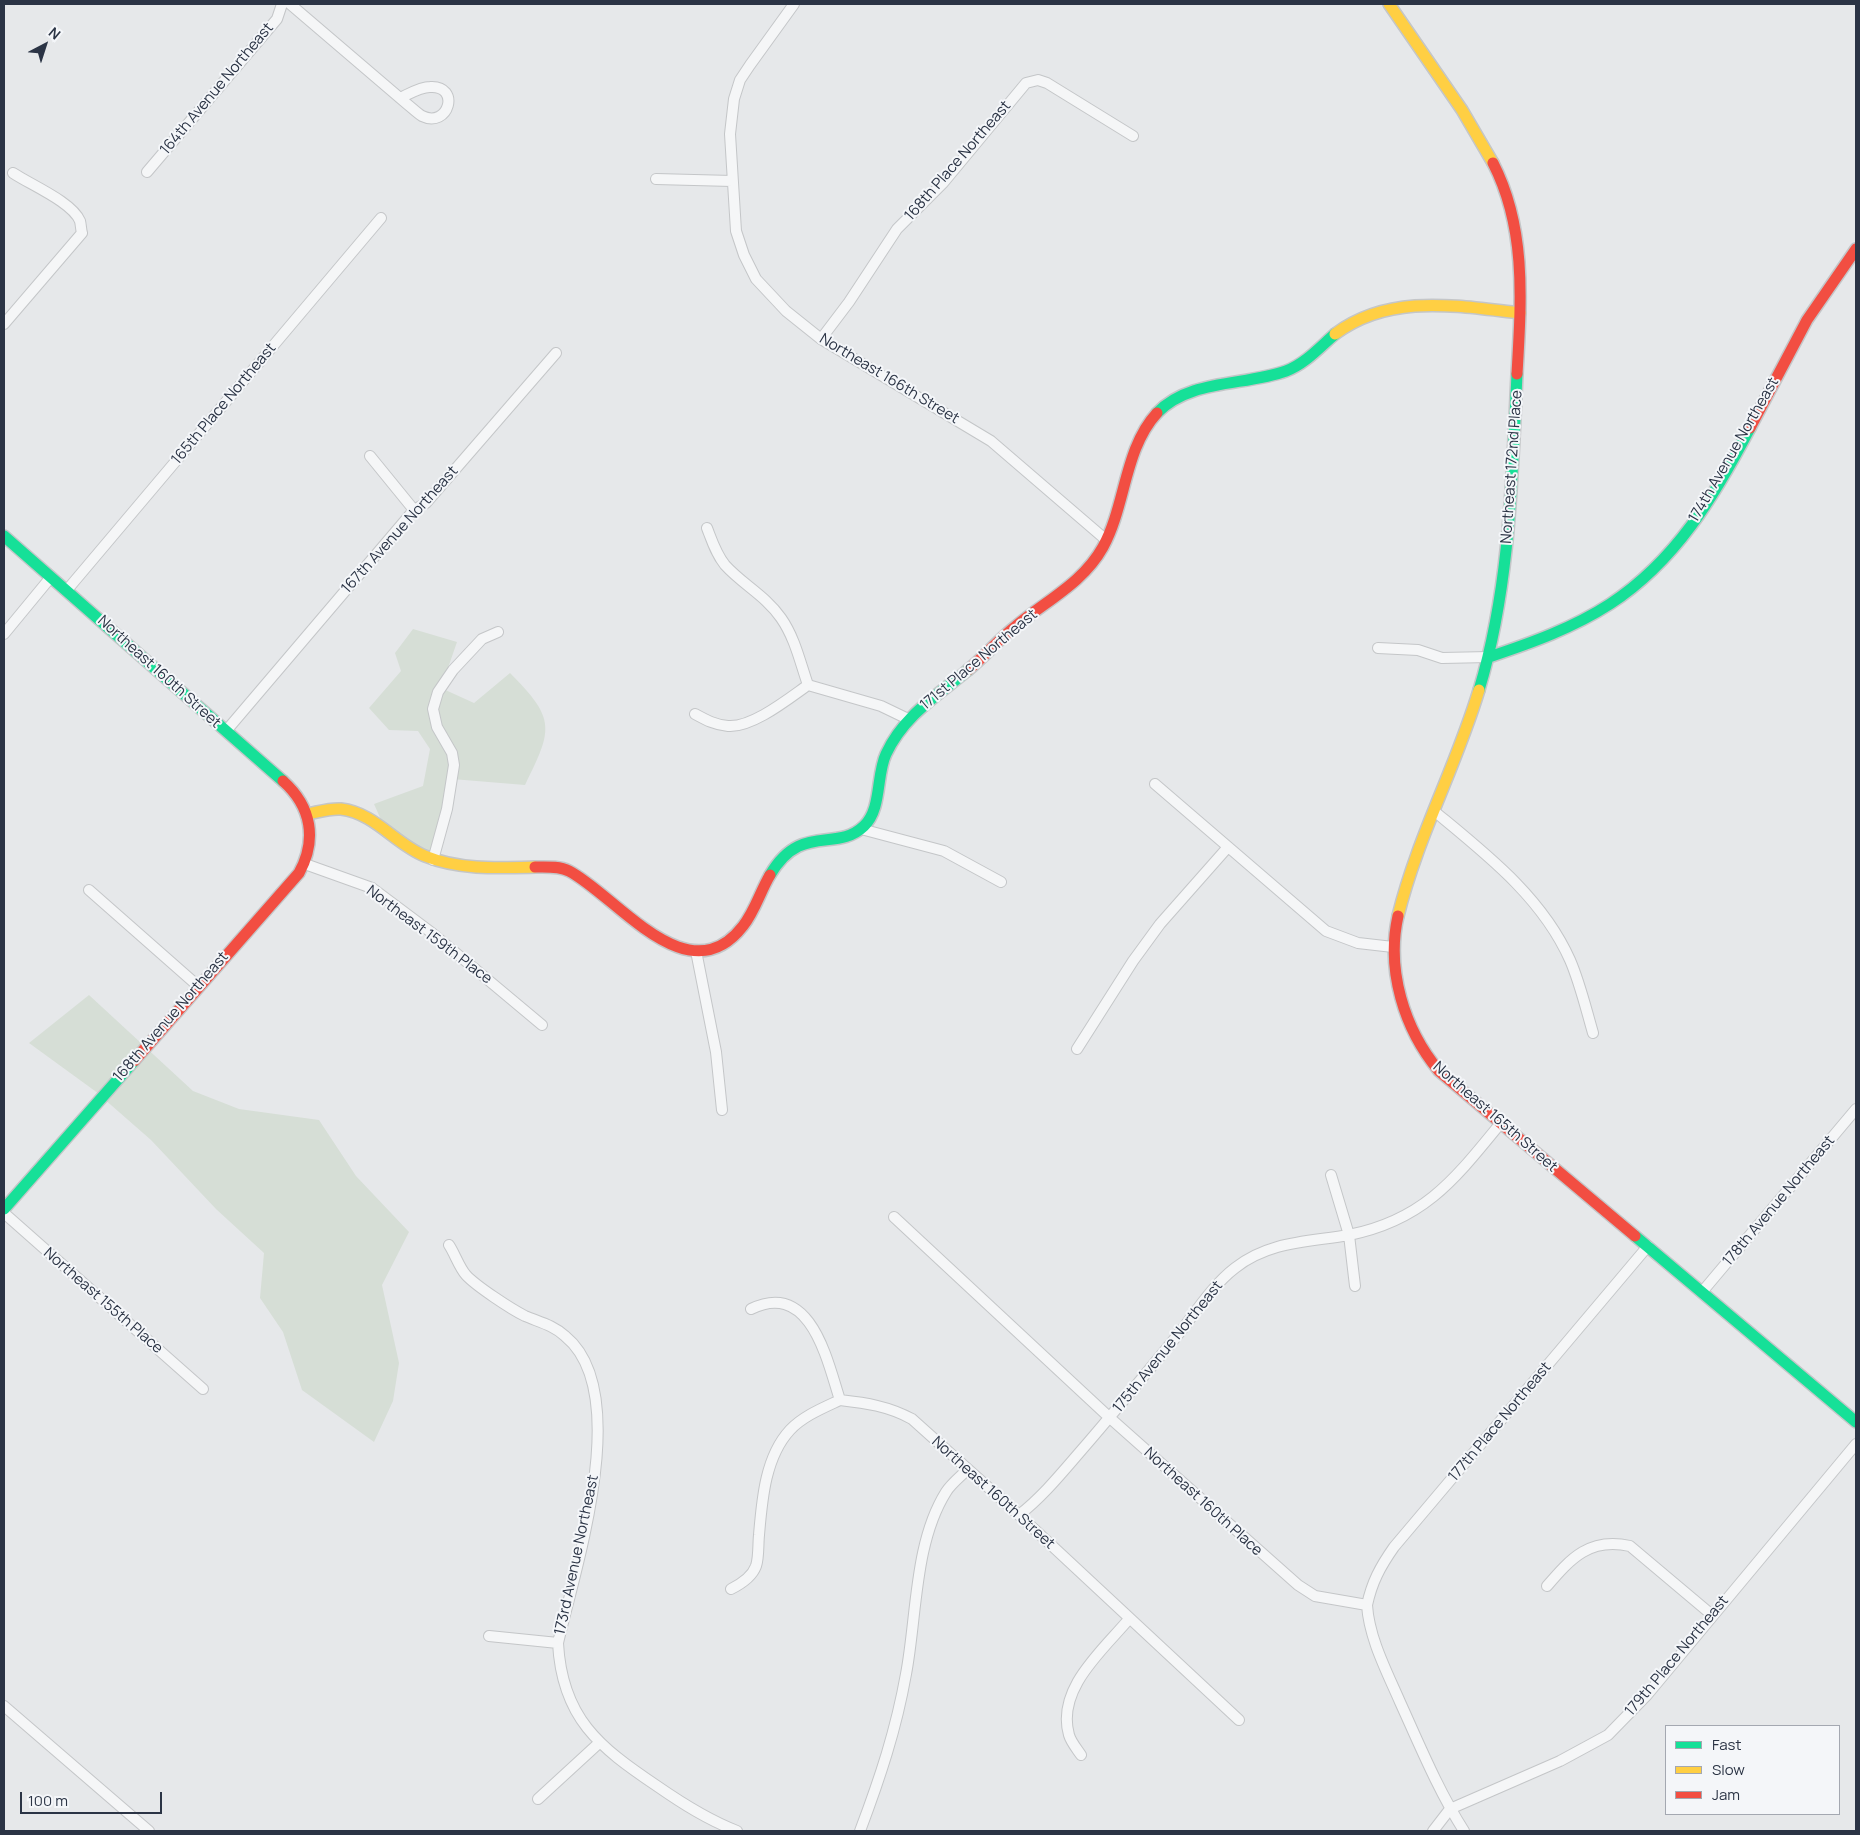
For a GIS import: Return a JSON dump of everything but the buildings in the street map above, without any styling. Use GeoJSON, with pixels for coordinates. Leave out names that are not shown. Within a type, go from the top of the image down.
{"type":"FeatureCollection","features":[{"type":"Feature","properties":{"kind":"street","name":"164th Avenue Northeast"},"geometry":{"type":"LineString","coordinates":[[147,172],[277,19],[282,4]]}},
{"type":"Feature","properties":{"kind":"street"},"geometry":{"type":"LineString","coordinates":[[290,4],[400,98]]}},
{"type":"Feature","properties":{"kind":"street"},"geometry":{"type":"LineString","coordinates":[[656,179],[732,181],[730,134],[734,99],[740,80],[794,4]]}},
{"type":"Feature","properties":{"kind":"street","name":"Northeast 172nd Place"},"geometry":{"type":"LineString","coordinates":[[1389,4],[1471,126],[1504,190],[1514,222],[1520,258],[1520,312],[1513,477],[1499,612],[1489,657],[1471,717],[1410,869],[1393,947]]}},
{"type":"Feature","properties":{"kind":"street","name":"168th Place Northeast"},"geometry":{"type":"LineString","coordinates":[[820,339],[849,302],[897,229],[943,183],[1026,83],[1038,80],[1047,83],[1133,136]]}},
{"type":"Feature","properties":{"kind":"street"},"geometry":{"type":"LineString","coordinates":[[4,324],[82,233],[80,222],[73,211],[62,202],[13,173]]}},
{"type":"Feature","properties":{"kind":"street","name":"Northeast 166th Street"},"geometry":{"type":"LineString","coordinates":[[732,181],[736,232],[744,255],[756,279],[786,311],[820,339],[991,441],[1105,539]]}},
{"type":"Feature","properties":{"kind":"street","name":"165th Place Northeast"},"geometry":{"type":"LineString","coordinates":[[67,590],[380,218]]}},
{"type":"Feature","properties":{"kind":"street","name":"174th Avenue Northeast"},"geometry":{"type":"LineString","coordinates":[[1378,648],[1418,650],[1442,658],[1489,657],[1542,640],[1594,614],[1620,598],[1662,562],[1683,538],[1708,501],[1801,329],[1856,249]]}},
{"type":"Feature","properties":{"kind":"street","name":"171st Place Northeast"},"geometry":{"type":"LineString","coordinates":[[861,829],[869,820],[887,749],[908,719],[972,667],[1016,626],[1066,591],[1097,556],[1120,504],[1137,443],[1149,422],[1173,400],[1202,390],[1287,371],[1304,361],[1352,322],[1371,313],[1396,307],[1428,306],[1520,312]]}},
{"type":"Feature","properties":{"kind":"street","name":"167th Avenue Northeast"},"geometry":{"type":"LineString","coordinates":[[226,731],[414,510],[426,503],[556,352]]}},
{"type":"Feature","properties":{"kind":"street"},"geometry":{"type":"LineString","coordinates":[[370,456],[414,510]]}},
{"type":"Feature","properties":{"kind":"street"},"geometry":{"type":"LineString","coordinates":[[707,528],[715,549],[725,565],[764,597],[781,618],[793,639],[808,685]]}},
{"type":"Feature","properties":{"kind":"street","name":"Northeast 160th Street"},"geometry":{"type":"LineString","coordinates":[[4,536],[291,788],[308,814]]}},
{"type":"Feature","properties":{"kind":"street"},"geometry":{"type":"LineString","coordinates":[[4,634],[51,577]]}},
{"type":"Feature","properties":{"kind":"street"},"geometry":{"type":"LineString","coordinates":[[434,860],[447,809],[454,765],[452,753],[437,727],[433,709],[438,692],[453,670],[482,639],[498,632]]}},
{"type":"Feature","properties":{"kind":"street"},"geometry":{"type":"LineString","coordinates":[[694,714],[713,724],[730,727],[744,724],[771,710],[808,685]]}},
{"type":"Feature","properties":{"kind":"street"},"geometry":{"type":"LineString","coordinates":[[808,685],[881,706],[908,719]]}},
{"type":"Feature","properties":{"kind":"street"},"geometry":{"type":"LineString","coordinates":[[1155,784],[1326,930],[1358,943],[1393,947]]}},
{"type":"Feature","properties":{"kind":"street"},"geometry":{"type":"LineString","coordinates":[[308,814],[341,809],[354,813],[372,821],[413,851],[434,860],[458,865],[553,867],[568,870],[670,946],[696,951],[724,944],[737,935],[749,918],[778,862],[790,850],[803,842],[848,835],[861,829],[944,851],[984,871],[1001,882]]}},
{"type":"Feature","properties":{"kind":"street"},"geometry":{"type":"LineString","coordinates":[[1434,812],[1484,852],[1529,896],[1550,923],[1570,959],[1593,1033]]}},
{"type":"Feature","properties":{"kind":"street","name":"168th Avenue Northeast"},"geometry":{"type":"LineString","coordinates":[[4,1209],[305,864],[312,833],[308,814]]}},
{"type":"Feature","properties":{"kind":"street"},"geometry":{"type":"LineString","coordinates":[[1077,1049],[1133,961],[1160,924],[1228,847]]}},
{"type":"Feature","properties":{"kind":"street","name":"Northeast 159th Place"},"geometry":{"type":"LineString","coordinates":[[305,864],[372,888],[432,934],[542,1024]]}},
{"type":"Feature","properties":{"kind":"street"},"geometry":{"type":"LineString","coordinates":[[89,890],[198,986]]}},
{"type":"Feature","properties":{"kind":"street","name":"Northeast 165th Street"},"geometry":{"type":"LineString","coordinates":[[1393,947],[1401,1006],[1410,1033],[1422,1052],[1438,1070],[1856,1422]]}},
{"type":"Feature","properties":{"kind":"street"},"geometry":{"type":"LineString","coordinates":[[696,951],[716,1052],[722,1110]]}},
{"type":"Feature","properties":{"kind":"street","name":"178th Avenue Northeast"},"geometry":{"type":"LineString","coordinates":[[1702,1292],[1856,1109]]}},
{"type":"Feature","properties":{"kind":"street","name":"175th Avenue Northeast"},"geometry":{"type":"LineString","coordinates":[[1019,1515],[1037,1501],[1110,1418],[1233,1269],[1265,1250],[1310,1239],[1349,1235],[1389,1224],[1409,1214],[1430,1200],[1457,1177],[1500,1124]]}},
{"type":"Feature","properties":{"kind":"street"},"geometry":{"type":"LineString","coordinates":[[1331,1175],[1349,1235],[1355,1286]]}},
{"type":"Feature","properties":{"kind":"street","name":"Northeast 155th Place"},"geometry":{"type":"LineString","coordinates":[[4,1213],[203,1389]]}},
{"type":"Feature","properties":{"kind":"street","name":"Northeast 160th Place"},"geometry":{"type":"LineString","coordinates":[[894,1217],[1110,1418],[1298,1585],[1315,1596],[1367,1605]]}},
{"type":"Feature","properties":{"kind":"street","name":"173rd Avenue Northeast"},"geometry":{"type":"LineString","coordinates":[[449,1245],[466,1275],[524,1316],[556,1329],[578,1347],[589,1367],[594,1387],[598,1434],[596,1472],[558,1643],[559,1670],[569,1700],[599,1743],[637,1773],[714,1822],[737,1831]]}},
{"type":"Feature","properties":{"kind":"street","name":"177th Place Northeast"},"geometry":{"type":"LineString","coordinates":[[1367,1605],[1372,1583],[1379,1568],[1394,1548],[1648,1246]]}},
{"type":"Feature","properties":{"kind":"street"},"geometry":{"type":"LineString","coordinates":[[731,1589],[744,1582],[756,1566],[761,1510],[769,1469],[780,1444],[791,1429],[807,1416],[840,1400],[821,1340],[810,1322],[795,1310],[780,1303],[767,1302],[752,1309]]}},
{"type":"Feature","properties":{"kind":"street","name":"Northeast 160th Street"},"geometry":{"type":"LineString","coordinates":[[840,1400],[877,1404],[912,1419],[1019,1515],[1239,1720]]}},
{"type":"Feature","properties":{"kind":"street","name":"179th Place Northeast"},"geometry":{"type":"LineString","coordinates":[[1433,1831],[1450,1809],[1560,1761],[1608,1735],[1647,1695],[1856,1444]]}},
{"type":"Feature","properties":{"kind":"street"},"geometry":{"type":"LineString","coordinates":[[860,1831],[884,1766],[893,1734],[906,1673],[916,1595],[930,1526],[946,1492],[967,1470]]}},
{"type":"Feature","properties":{"kind":"street"},"geometry":{"type":"LineString","coordinates":[[1547,1586],[1566,1563],[1586,1549],[1602,1544],[1616,1543],[1630,1546],[1712,1615]]}},
{"type":"Feature","properties":{"kind":"street"},"geometry":{"type":"LineString","coordinates":[[1367,1605],[1368,1621],[1391,1680],[1450,1809],[1464,1831]]}},
{"type":"Feature","properties":{"kind":"street"},"geometry":{"type":"LineString","coordinates":[[1081,1755],[1069,1737],[1066,1721],[1072,1692],[1091,1664],[1129,1619]]}},
{"type":"Feature","properties":{"kind":"street"},"geometry":{"type":"LineString","coordinates":[[490,1636],[558,1643]]}},
{"type":"Feature","properties":{"kind":"street"},"geometry":{"type":"LineString","coordinates":[[4,1706],[149,1831]]}},
{"type":"Feature","properties":{"kind":"street"},"geometry":{"type":"LineString","coordinates":[[538,1799],[599,1743]]}},
{"type":"Feature","properties":{"kind":"shaded area"},"geometry":{"type":"Polygon","coordinates":[[[413,629],[457,642],[441,688],[474,703],[510,673],[536,702],[545,725],[545,737],[541,750],[525,785],[452,779],[433,860],[386,831],[374,804],[423,786],[430,749],[418,731],[389,730],[369,708],[401,671],[395,653],[413,629]]]}},
{"type":"Feature","properties":{"kind":"shaded area"},"geometry":{"type":"Polygon","coordinates":[[[89,995],[193,1091],[239,1109],[319,1120],[356,1176],[409,1232],[382,1285],[399,1363],[393,1401],[374,1442],[302,1390],[283,1332],[260,1298],[264,1253],[216,1209],[151,1140],[95,1091],[29,1043],[89,995]]]}},
{"type":"Feature","properties":{"kind":"traffic: fast"},"geometry":{"type":"LineString","coordinates":[[1157,413],[1170,402],[1185,394],[1218,385],[1270,376],[1293,368],[1312,355],[1335,334]]}},
{"type":"Feature","properties":{"kind":"traffic: fast"},"geometry":{"type":"LineString","coordinates":[[1479,690],[1497,612],[1508,533],[1517,374]]}},
{"type":"Feature","properties":{"kind":"traffic: fast"},"geometry":{"type":"LineString","coordinates":[[1489,657],[1567,628],[1596,613],[1634,587],[1655,568],[1692,525],[1723,478],[1750,428]]}},
{"type":"Feature","properties":{"kind":"traffic: fast"},"geometry":{"type":"LineString","coordinates":[[4,536],[283,781]]}},
{"type":"Feature","properties":{"kind":"traffic: fast"},"geometry":{"type":"LineString","coordinates":[[770,875],[782,859],[794,849],[806,843],[842,838],[853,834],[864,826],[874,811],[883,762],[893,740],[922,707],[968,670]]}},
{"type":"Feature","properties":{"kind":"traffic: fast"},"geometry":{"type":"LineString","coordinates":[[4,1209],[134,1061]]}},
{"type":"Feature","properties":{"kind":"traffic: fast"},"geometry":{"type":"LineString","coordinates":[[1635,1236],[1856,1422]]}},
{"type":"Feature","properties":{"kind":"traffic: slow"},"geometry":{"type":"LineString","coordinates":[[1389,4],[1462,110],[1493,163]]}},
{"type":"Feature","properties":{"kind":"traffic: slow"},"geometry":{"type":"LineString","coordinates":[[1335,334],[1356,321],[1378,312],[1401,307],[1448,306],[1520,313]]}},
{"type":"Feature","properties":{"kind":"traffic: slow"},"geometry":{"type":"LineString","coordinates":[[1398,916],[1415,859],[1470,719],[1479,690]]}},
{"type":"Feature","properties":{"kind":"traffic: slow"},"geometry":{"type":"LineString","coordinates":[[307,814],[337,809],[353,812],[375,822],[414,851],[438,861],[479,867],[535,867]]}},
{"type":"Feature","properties":{"kind":"traffic: jam"},"geometry":{"type":"LineString","coordinates":[[1493,163],[1504,188],[1517,240],[1520,293],[1517,374]]}},
{"type":"Feature","properties":{"kind":"traffic: jam"},"geometry":{"type":"LineString","coordinates":[[1750,428],[1807,320],[1856,249]]}},
{"type":"Feature","properties":{"kind":"traffic: jam"},"geometry":{"type":"LineString","coordinates":[[968,670],[1010,631],[1075,581],[1095,560],[1111,531],[1131,460],[1138,443],[1146,427],[1157,413]]}},
{"type":"Feature","properties":{"kind":"traffic: jam"},"geometry":{"type":"LineString","coordinates":[[134,1061],[299,873],[305,861],[308,848],[309,824],[300,802],[283,781]]}},
{"type":"Feature","properties":{"kind":"traffic: jam"},"geometry":{"type":"LineString","coordinates":[[535,867],[557,868],[569,871],[588,883],[653,934],[676,946],[699,951],[722,945],[743,926],[770,875]]}},
{"type":"Feature","properties":{"kind":"traffic: jam"},"geometry":{"type":"LineString","coordinates":[[1398,916],[1394,957],[1396,978],[1401,998],[1407,1018],[1416,1037],[1439,1071],[1635,1236]]}}]}
